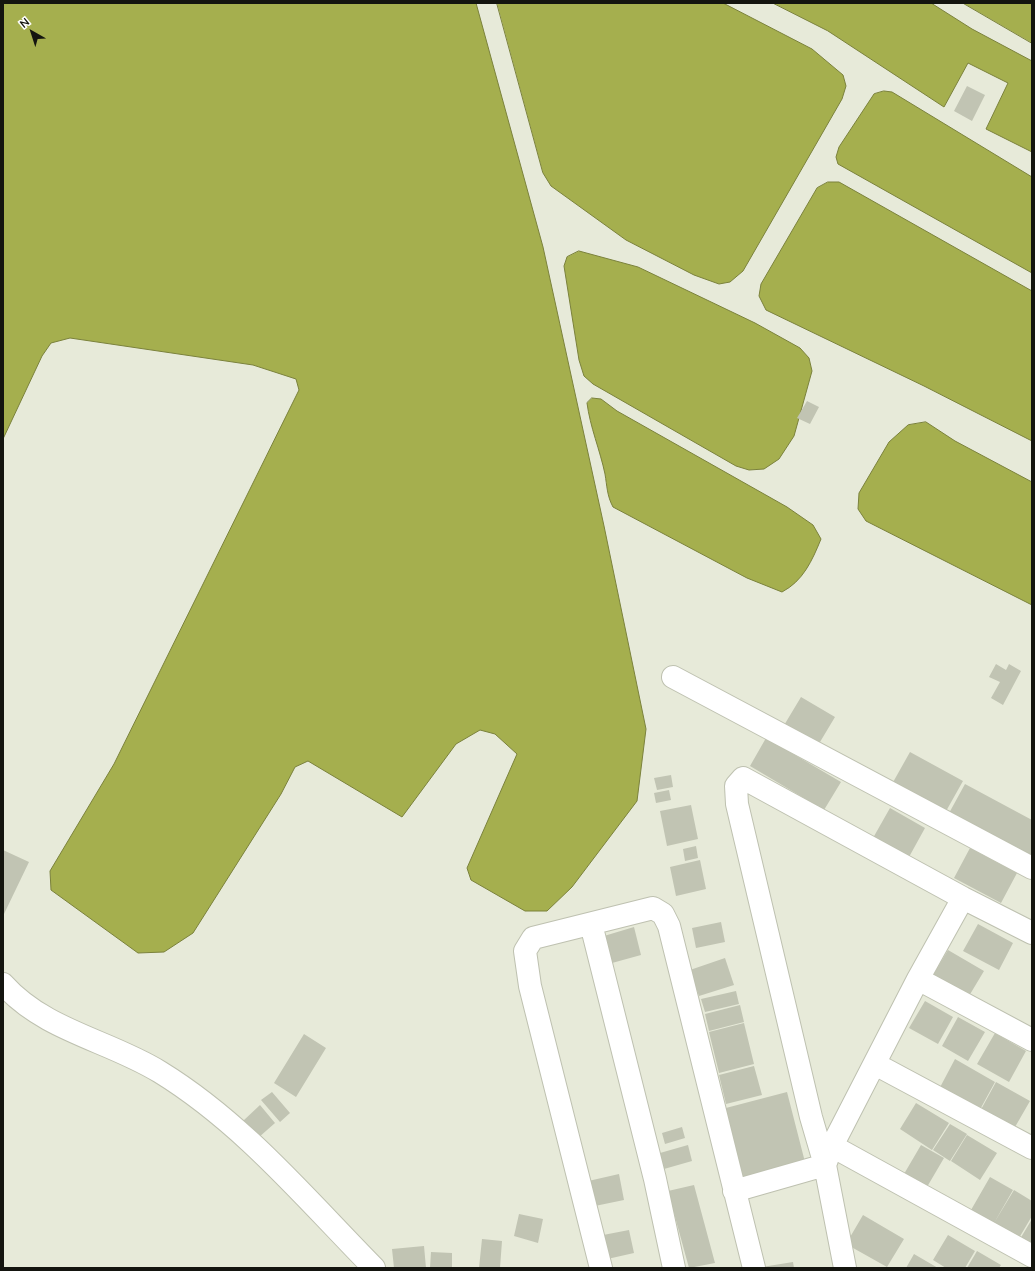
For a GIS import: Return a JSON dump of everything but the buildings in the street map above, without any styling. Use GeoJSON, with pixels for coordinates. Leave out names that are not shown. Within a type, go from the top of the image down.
{"type":"FeatureCollection","features":[{"type":"Feature","properties":{"kind":"street"},"geometry":{"type":"LineString","coordinates":[[673,677],[1032,868]]}},
{"type":"Feature","properties":{"kind":"street"},"geometry":{"type":"LineString","coordinates":[[848,1266],[828,1156],[811,1117],[740,819],[736,786],[743,778],[963,898],[1032,933]]}},
{"type":"Feature","properties":{"kind":"street"},"geometry":{"type":"LineString","coordinates":[[734,1191],[828,1156],[918,979],[963,898]]}},
{"type":"Feature","properties":{"kind":"street"},"geometry":{"type":"LineString","coordinates":[[601,1268],[530,986],[525,950],[533,938],[653,908],[662,914],[668,926],[754,1268]]}},
{"type":"Feature","properties":{"kind":"street"},"geometry":{"type":"LineString","coordinates":[[591,924],[655,1179],[674,1268]]}},
{"type":"Feature","properties":{"kind":"street"},"geometry":{"type":"LineString","coordinates":[[918,979],[1032,1040]]}},
{"type":"Feature","properties":{"kind":"street"},"geometry":{"type":"LineString","coordinates":[[3,984],[12,994],[34,1012],[51,1022],[159,1072],[237,1129],[292,1183],[374,1268]]}},
{"type":"Feature","properties":{"kind":"street"},"geometry":{"type":"LineString","coordinates":[[874,1064],[1032,1148]]}},
{"type":"Feature","properties":{"kind":"street"},"geometry":{"type":"LineString","coordinates":[[828,1156],[1032,1256]]}},
{"type":"Feature","properties":{"kind":"shaded area"},"geometry":{"type":"Polygon","coordinates":[[[3,3],[476,3],[543,247],[604,526],[646,729],[637,801],[572,887],[547,911],[525,911],[471,880],[467,868],[517,754],[495,734],[480,730],[456,744],[402,817],[308,761],[295,767],[281,794],[193,933],[164,952],[138,953],[51,890],[50,871],[114,764],[299,390],[296,379],[253,365],[70,338],[51,343],[42,356],[3,439],[3,3]]]}},
{"type":"Feature","properties":{"kind":"shaded area"},"geometry":{"type":"Polygon","coordinates":[[[497,3],[723,3],[812,49],[843,75],[846,86],[842,99],[743,271],[730,282],[719,284],[694,275],[626,240],[551,186],[543,173],[497,3]]]}},
{"type":"Feature","properties":{"kind":"shaded area"},"geometry":{"type":"Polygon","coordinates":[[[773,3],[931,3],[972,29],[1032,61],[1032,152],[986,129],[1008,83],[968,63],[944,107],[828,31],[773,3]]]}},
{"type":"Feature","properties":{"kind":"shaded area"},"geometry":{"type":"Polygon","coordinates":[[[963,3],[1032,3],[1032,43],[963,3]]]}},
{"type":"Feature","properties":{"kind":"shaded area"},"geometry":{"type":"Polygon","coordinates":[[[884,91],[892,92],[1032,177],[1032,273],[838,164],[836,157],[839,147],[874,94],[884,91]]]}},
{"type":"Feature","properties":{"kind":"shaded area"},"geometry":{"type":"Polygon","coordinates":[[[828,182],[839,182],[1032,291],[1032,441],[924,386],[766,310],[759,296],[761,284],[817,188],[828,182]]]}},
{"type":"Feature","properties":{"kind":"shaded area"},"geometry":{"type":"Polygon","coordinates":[[[579,251],[638,267],[755,323],[800,348],[809,358],[812,371],[794,436],[779,459],[764,469],[749,470],[736,466],[593,384],[584,376],[579,360],[564,266],[567,257],[579,251]]]}},
{"type":"Feature","properties":{"kind":"shaded area"},"geometry":{"type":"Polygon","coordinates":[[[592,398],[601,399],[617,411],[787,507],[813,525],[821,539],[806,570],[796,582],[782,592],[747,578],[613,507],[608,495],[603,465],[588,412],[587,403],[592,398]]]}},
{"type":"Feature","properties":{"kind":"shaded area"},"geometry":{"type":"Polygon","coordinates":[[[926,422],[955,441],[1032,482],[1032,605],[866,521],[858,509],[859,493],[889,442],[908,425],[926,422]]]}}]}
